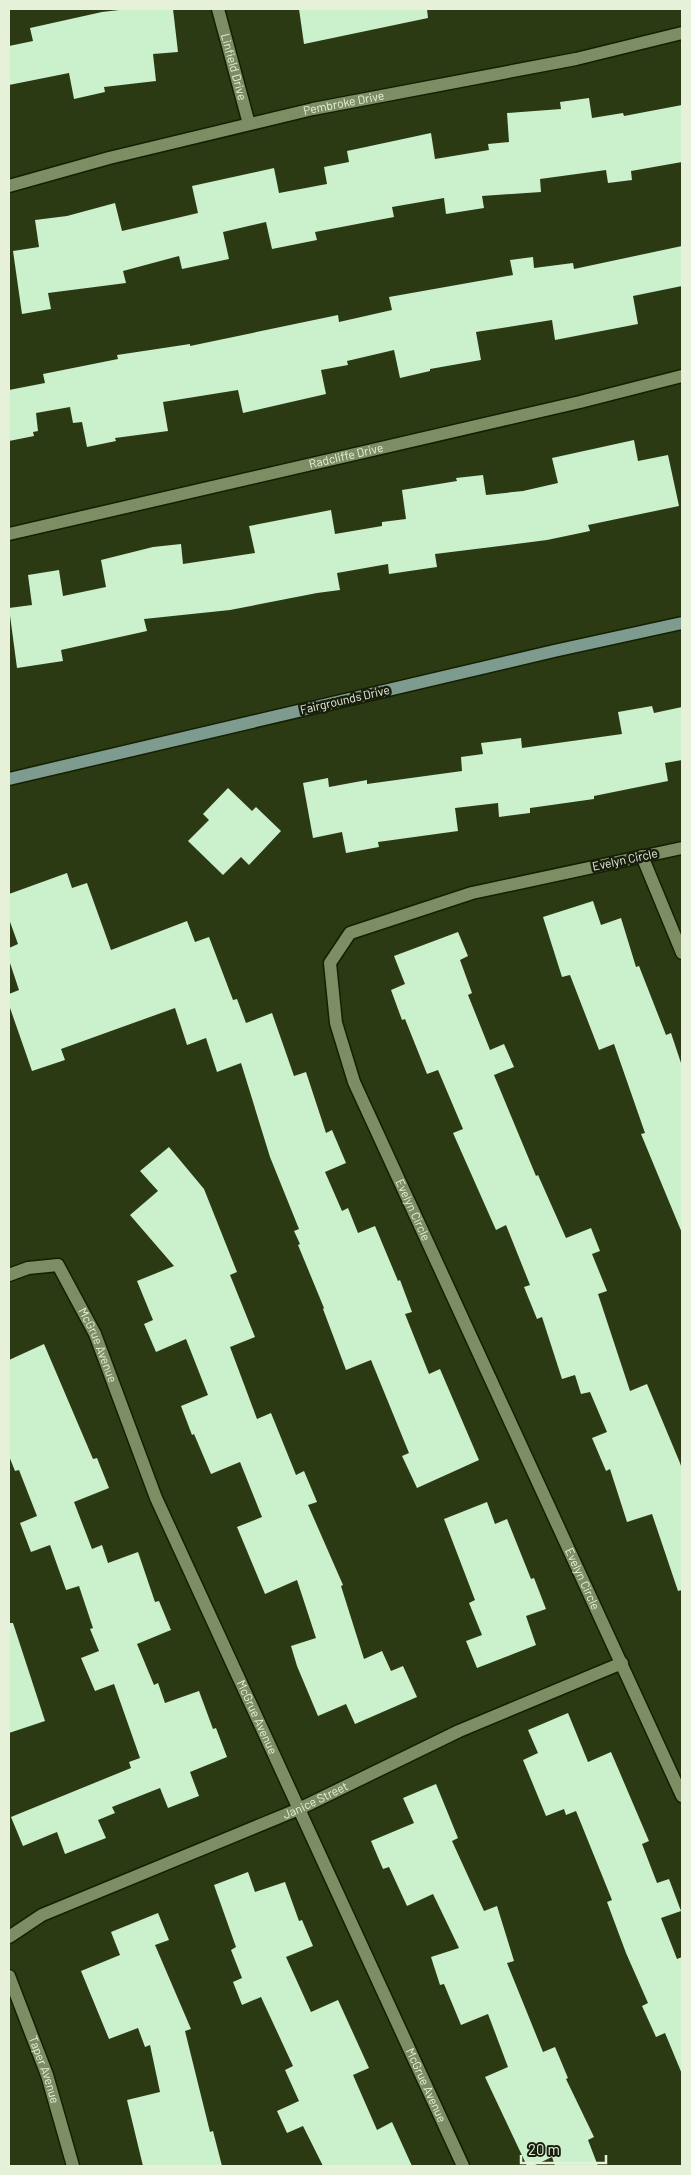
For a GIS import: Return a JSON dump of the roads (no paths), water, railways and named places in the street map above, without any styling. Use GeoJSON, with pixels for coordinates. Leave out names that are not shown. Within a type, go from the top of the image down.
{"type":"FeatureCollection","features":[{"type":"Feature","properties":{"kind":"main road","name":"Fairgrounds Drive"},"geometry":{"type":"LineString","coordinates":[[9,779],[682,623]]}},
{"type":"Feature","properties":{"kind":"street","name":"Linfield Drive"},"geometry":{"type":"LineString","coordinates":[[218,9],[248,124]]}},
{"type":"Feature","properties":{"kind":"street","name":"Pembroke Drive"},"geometry":{"type":"LineString","coordinates":[[9,186],[109,158],[248,124],[314,109],[576,59],[682,33]]}},
{"type":"Feature","properties":{"kind":"street","name":"Radcliffe Drive"},"geometry":{"type":"LineString","coordinates":[[9,534],[580,402],[682,376]]}},
{"type":"Feature","properties":{"kind":"street","name":"Evelyn Circle"},"geometry":{"type":"LineString","coordinates":[[682,848],[472,893],[350,933],[330,963],[336,1023],[354,1082],[682,1796]]}},
{"type":"Feature","properties":{"kind":"street"},"geometry":{"type":"LineString","coordinates":[[642,856],[682,953]]}},
{"type":"Feature","properties":{"kind":"street","name":"McGrue Avenue"},"geometry":{"type":"LineString","coordinates":[[9,1275],[28,1268],[58,1265],[94,1334],[156,1498],[463,2166]]}},
{"type":"Feature","properties":{"kind":"street","name":"Janice Street"},"geometry":{"type":"LineString","coordinates":[[9,1937],[42,1915],[299,1809],[459,1731],[622,1663]]}},
{"type":"Feature","properties":{"kind":"street","name":"Taper Avenue"},"geometry":{"type":"LineString","coordinates":[[9,1976],[47,2075],[73,2166]]}}]}
